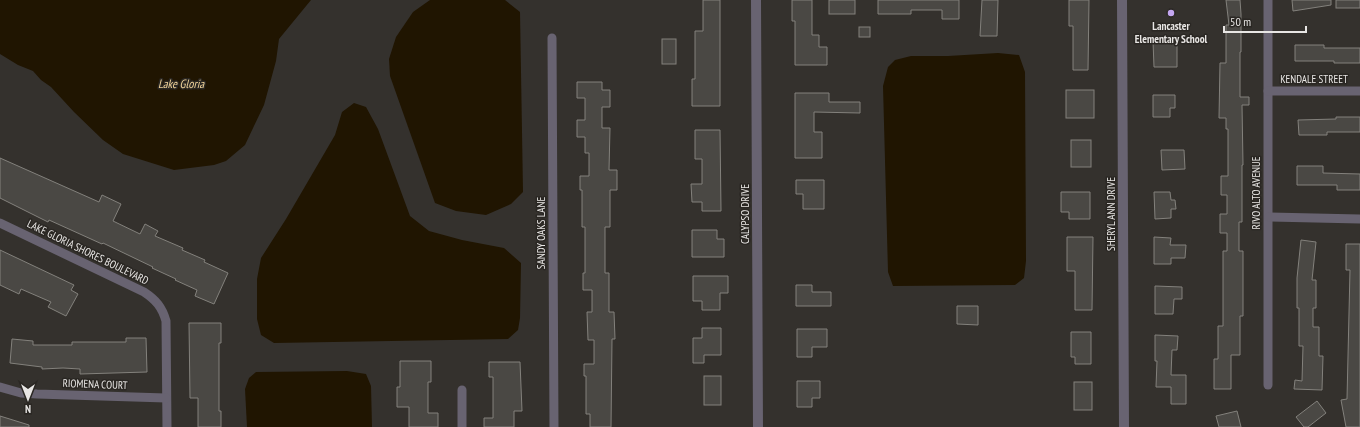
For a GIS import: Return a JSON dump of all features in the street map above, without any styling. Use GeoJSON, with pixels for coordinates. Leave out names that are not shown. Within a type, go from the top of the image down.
{"type":"FeatureCollection","features":[{"type":"Feature","properties":{"kind":"street","name":"CALYPSO DRIVE"},"geometry":{"type":"LineString","coordinates":[[756,0],[758,427]]}},
{"type":"Feature","properties":{"kind":"street","name":"SHERYL ANN DRIVE"},"geometry":{"type":"LineString","coordinates":[[1122,0],[1124,427]]}},
{"type":"Feature","properties":{"kind":"street","name":"RIVO ALTO AVENUE"},"geometry":{"type":"LineString","coordinates":[[1268,0],[1268,385]]}},
{"type":"Feature","properties":{"kind":"street","name":"SANDY OAKS LANE"},"geometry":{"type":"LineString","coordinates":[[552,38],[554,427]]}},
{"type":"Feature","properties":{"kind":"street","name":"KENDALE STREET"},"geometry":{"type":"LineString","coordinates":[[1268,91],[1360,91]]}},
{"type":"Feature","properties":{"kind":"street"},"geometry":{"type":"LineString","coordinates":[[1269,217],[1360,219]]}},
{"type":"Feature","properties":{"kind":"street","name":"LAKE GLORIA SHORES BOULEVARD"},"geometry":{"type":"LineString","coordinates":[[0,223],[154,298],[164,312],[166,321],[167,427]]}},
{"type":"Feature","properties":{"kind":"street","name":"RIOMENA COURT"},"geometry":{"type":"LineString","coordinates":[[0,388],[21,393],[37,394],[166,398]]}},
{"type":"Feature","properties":{"kind":"street"},"geometry":{"type":"LineString","coordinates":[[462,390],[462,427]]}},
{"type":"Feature","properties":{"kind":"water","name":"Lake Gloria"},"geometry":{"type":"Polygon","coordinates":[[[0,0],[311,0],[279,39],[276,61],[264,105],[245,145],[226,161],[214,165],[174,170],[123,154],[103,140],[51,87],[41,80],[33,71],[18,65],[0,54],[0,0]]]}},
{"type":"Feature","properties":{"kind":"water"},"geometry":{"type":"Polygon","coordinates":[[[430,0],[505,0],[520,12],[523,192],[511,204],[486,215],[456,211],[435,203],[390,76],[389,59],[396,37],[413,12],[430,0]]]}},
{"type":"Feature","properties":{"kind":"water"},"geometry":{"type":"Polygon","coordinates":[[[998,53],[1019,55],[1025,72],[1026,261],[1024,278],[1015,285],[893,286],[888,272],[883,86],[888,67],[895,60],[911,56],[948,56],[998,53]]]}},
{"type":"Feature","properties":{"kind":"water"},"geometry":{"type":"Polygon","coordinates":[[[354,103],[366,107],[378,129],[410,216],[429,231],[462,240],[504,248],[521,263],[520,318],[518,330],[508,339],[274,343],[261,335],[257,319],[257,279],[261,258],[286,219],[335,135],[342,112],[354,103]]]}},
{"type":"Feature","properties":{"kind":"water"},"geometry":{"type":"Polygon","coordinates":[[[347,371],[366,374],[371,386],[372,427],[247,427],[245,389],[249,378],[256,372],[347,371]]]}},
{"type":"Feature","properties":{"kind":"building"},"geometry":{"type":"Polygon","coordinates":[[[703,0],[720,0],[720,106],[692,106],[692,79],[695,79],[695,31],[703,31],[703,0]]]}},
{"type":"Feature","properties":{"kind":"building"},"geometry":{"type":"Polygon","coordinates":[[[792,0],[812,0],[812,35],[819,35],[819,47],[827,47],[827,65],[795,65],[795,21],[792,21],[792,0]]]}},
{"type":"Feature","properties":{"kind":"building"},"geometry":{"type":"Polygon","coordinates":[[[829,0],[855,0],[855,14],[829,14],[829,0]]]}},
{"type":"Feature","properties":{"kind":"building"},"geometry":{"type":"Polygon","coordinates":[[[878,0],[959,0],[959,19],[942,19],[942,10],[911,10],[911,14],[878,14],[878,0]]]}},
{"type":"Feature","properties":{"kind":"building"},"geometry":{"type":"Polygon","coordinates":[[[982,0],[998,0],[997,36],[980,36],[982,0]]]}},
{"type":"Feature","properties":{"kind":"building"},"geometry":{"type":"Polygon","coordinates":[[[1069,0],[1089,0],[1088,70],[1073,70],[1073,26],[1069,26],[1069,0]]]}},
{"type":"Feature","properties":{"kind":"building"},"geometry":{"type":"Polygon","coordinates":[[[1226,0],[1240,0],[1240,97],[1249,97],[1249,105],[1242,105],[1242,222],[1239,222],[1239,251],[1243,251],[1243,316],[1240,316],[1240,355],[1231,355],[1231,389],[1214,389],[1214,359],[1218,359],[1218,326],[1223,326],[1223,251],[1227,251],[1227,233],[1220,233],[1220,214],[1227,214],[1227,195],[1221,195],[1221,176],[1228,176],[1228,129],[1226,129],[1226,118],[1219,118],[1220,63],[1226,63],[1226,25],[1229,25],[1226,0]]]}},
{"type":"Feature","properties":{"kind":"building"},"geometry":{"type":"Polygon","coordinates":[[[1292,0],[1331,0],[1331,5],[1293,11],[1292,0]]]}},
{"type":"Feature","properties":{"kind":"building"},"geometry":{"type":"Polygon","coordinates":[[[1336,0],[1360,0],[1360,8],[1336,8],[1336,0]]]}},
{"type":"Feature","properties":{"kind":"building"},"geometry":{"type":"Polygon","coordinates":[[[859,27],[870,27],[870,37],[859,37],[859,27]]]}},
{"type":"Feature","properties":{"kind":"building"},"geometry":{"type":"Polygon","coordinates":[[[662,39],[676,39],[676,64],[662,64],[662,39]]]}},
{"type":"Feature","properties":{"kind":"building"},"geometry":{"type":"Polygon","coordinates":[[[1153,41],[1177,41],[1177,67],[1154,67],[1153,41]]]}},
{"type":"Feature","properties":{"kind":"building"},"geometry":{"type":"Polygon","coordinates":[[[1295,45],[1324,45],[1324,48],[1360,48],[1360,63],[1295,61],[1295,45]]]}},
{"type":"Feature","properties":{"kind":"building"},"geometry":{"type":"Polygon","coordinates":[[[577,82],[602,82],[602,90],[610,90],[610,107],[602,107],[602,128],[610,128],[609,170],[617,170],[617,190],[610,190],[610,227],[605,227],[605,273],[609,273],[609,312],[614,312],[615,339],[612,339],[611,427],[590,427],[590,414],[586,414],[586,376],[584,376],[584,364],[594,364],[594,340],[588,340],[587,312],[592,312],[592,290],[583,290],[583,273],[585,273],[585,227],[582,227],[582,190],[580,190],[580,176],[589,176],[589,153],[585,153],[585,137],[577,137],[577,120],[585,120],[585,98],[577,98],[577,82]]]}},
{"type":"Feature","properties":{"kind":"building"},"geometry":{"type":"Polygon","coordinates":[[[1066,90],[1094,90],[1094,118],[1066,118],[1066,90]]]}},
{"type":"Feature","properties":{"kind":"building"},"geometry":{"type":"Polygon","coordinates":[[[795,93],[829,93],[829,102],[860,102],[860,113],[814,112],[814,132],[822,132],[822,158],[795,158],[795,93]]]}},
{"type":"Feature","properties":{"kind":"building"},"geometry":{"type":"Polygon","coordinates":[[[1153,95],[1175,95],[1175,108],[1170,108],[1170,117],[1153,117],[1153,95]]]}},
{"type":"Feature","properties":{"kind":"building"},"geometry":{"type":"Polygon","coordinates":[[[1336,117],[1360,117],[1360,132],[1327,132],[1327,135],[1299,135],[1298,120],[1336,119],[1336,117]]]}},
{"type":"Feature","properties":{"kind":"building"},"geometry":{"type":"Polygon","coordinates":[[[695,130],[720,130],[721,211],[702,211],[702,202],[692,202],[691,184],[702,184],[702,159],[695,159],[695,130]]]}},
{"type":"Feature","properties":{"kind":"building"},"geometry":{"type":"Polygon","coordinates":[[[1071,140],[1091,140],[1091,167],[1071,167],[1071,140]]]}},
{"type":"Feature","properties":{"kind":"building"},"geometry":{"type":"Polygon","coordinates":[[[1161,150],[1184,150],[1185,169],[1162,170],[1161,150]]]}},
{"type":"Feature","properties":{"kind":"building"},"geometry":{"type":"Polygon","coordinates":[[[0,158],[99,202],[102,195],[121,204],[113,221],[140,234],[145,224],[158,231],[155,236],[183,248],[182,250],[205,260],[204,262],[228,273],[214,304],[195,296],[197,290],[152,268],[153,267],[103,243],[102,244],[49,220],[48,222],[0,198],[0,158]]]}},
{"type":"Feature","properties":{"kind":"building"},"geometry":{"type":"Polygon","coordinates":[[[1297,166],[1323,166],[1323,173],[1360,174],[1360,190],[1337,190],[1337,185],[1297,185],[1297,166]]]}},
{"type":"Feature","properties":{"kind":"building"},"geometry":{"type":"Polygon","coordinates":[[[796,180],[824,180],[824,209],[803,209],[803,194],[796,194],[796,180]]]}},
{"type":"Feature","properties":{"kind":"building"},"geometry":{"type":"Polygon","coordinates":[[[1061,192],[1090,192],[1090,219],[1069,219],[1069,212],[1061,212],[1061,192]]]}},
{"type":"Feature","properties":{"kind":"building"},"geometry":{"type":"Polygon","coordinates":[[[1154,192],[1170,192],[1171,200],[1175,200],[1176,209],[1171,209],[1171,218],[1155,219],[1154,192]]]}},
{"type":"Feature","properties":{"kind":"building"},"geometry":{"type":"Polygon","coordinates":[[[692,230],[717,230],[717,239],[724,239],[724,257],[692,257],[692,230]]]}},
{"type":"Feature","properties":{"kind":"building"},"geometry":{"type":"Polygon","coordinates":[[[1067,237],[1093,237],[1092,310],[1075,310],[1075,271],[1067,271],[1067,237]]]}},
{"type":"Feature","properties":{"kind":"building"},"geometry":{"type":"Polygon","coordinates":[[[1154,237],[1171,238],[1170,245],[1186,245],[1185,258],[1171,258],[1171,264],[1154,264],[1154,237]]]}},
{"type":"Feature","properties":{"kind":"building"},"geometry":{"type":"Polygon","coordinates":[[[1301,240],[1316,242],[1312,280],[1316,280],[1316,308],[1313,308],[1313,327],[1319,327],[1319,356],[1323,356],[1322,390],[1294,389],[1295,380],[1302,381],[1303,346],[1299,346],[1299,308],[1297,308],[1297,278],[1301,240]]]}},
{"type":"Feature","properties":{"kind":"building"},"geometry":{"type":"Polygon","coordinates":[[[1346,244],[1360,244],[1360,427],[1346,427],[1341,400],[1347,399],[1350,270],[1346,270],[1346,244]]]}},
{"type":"Feature","properties":{"kind":"building"},"geometry":{"type":"Polygon","coordinates":[[[0,250],[74,285],[71,290],[78,294],[66,316],[48,307],[51,302],[21,289],[19,294],[0,285],[0,250]]]}},
{"type":"Feature","properties":{"kind":"building"},"geometry":{"type":"Polygon","coordinates":[[[693,276],[728,276],[728,293],[720,293],[720,310],[702,310],[702,301],[693,301],[693,276]]]}},
{"type":"Feature","properties":{"kind":"building"},"geometry":{"type":"Polygon","coordinates":[[[796,285],[812,285],[812,292],[831,292],[831,306],[796,306],[796,285]]]}},
{"type":"Feature","properties":{"kind":"building"},"geometry":{"type":"Polygon","coordinates":[[[1155,286],[1182,287],[1182,299],[1174,299],[1173,314],[1155,314],[1155,286]]]}},
{"type":"Feature","properties":{"kind":"building"},"geometry":{"type":"Polygon","coordinates":[[[957,306],[978,306],[978,325],[957,324],[957,306]]]}},
{"type":"Feature","properties":{"kind":"building"},"geometry":{"type":"Polygon","coordinates":[[[189,323],[221,323],[221,343],[219,343],[219,411],[221,411],[221,427],[198,427],[198,398],[190,398],[189,323]]]}},
{"type":"Feature","properties":{"kind":"building"},"geometry":{"type":"Polygon","coordinates":[[[702,328],[721,328],[721,355],[704,355],[704,363],[693,363],[693,338],[702,338],[702,328]]]}},
{"type":"Feature","properties":{"kind":"building"},"geometry":{"type":"Polygon","coordinates":[[[797,329],[827,329],[827,347],[812,347],[812,357],[797,357],[797,329]]]}},
{"type":"Feature","properties":{"kind":"building"},"geometry":{"type":"Polygon","coordinates":[[[1071,332],[1091,332],[1091,364],[1075,364],[1075,357],[1071,357],[1071,332]]]}},
{"type":"Feature","properties":{"kind":"building"},"geometry":{"type":"Polygon","coordinates":[[[1155,335],[1178,336],[1177,350],[1172,350],[1171,375],[1186,375],[1186,404],[1171,404],[1171,387],[1156,387],[1157,361],[1155,361],[1155,335]]]}},
{"type":"Feature","properties":{"kind":"building"},"geometry":{"type":"Polygon","coordinates":[[[126,338],[146,338],[147,372],[80,374],[80,369],[42,369],[42,367],[10,363],[12,339],[33,341],[33,345],[72,345],[72,342],[126,342],[126,338]]]}},
{"type":"Feature","properties":{"kind":"building"},"geometry":{"type":"Polygon","coordinates":[[[400,361],[431,361],[431,382],[428,382],[428,413],[438,413],[438,427],[409,427],[409,407],[397,407],[397,387],[400,387],[400,361]]]}},
{"type":"Feature","properties":{"kind":"building"},"geometry":{"type":"Polygon","coordinates":[[[489,362],[520,362],[522,411],[514,411],[514,427],[484,427],[484,418],[493,418],[493,377],[489,377],[489,362]]]}},
{"type":"Feature","properties":{"kind":"building"},"geometry":{"type":"Polygon","coordinates":[[[704,376],[721,376],[721,405],[704,405],[704,376]]]}},
{"type":"Feature","properties":{"kind":"building"},"geometry":{"type":"Polygon","coordinates":[[[797,381],[820,381],[820,398],[812,398],[812,407],[797,407],[797,381]]]}},
{"type":"Feature","properties":{"kind":"building"},"geometry":{"type":"Polygon","coordinates":[[[1074,382],[1092,382],[1092,410],[1074,410],[1074,382]]]}},
{"type":"Feature","properties":{"kind":"building"},"geometry":{"type":"Polygon","coordinates":[[[1317,401],[1326,413],[1308,427],[1304,427],[1296,417],[1317,401]]]}},
{"type":"Feature","properties":{"kind":"building"},"geometry":{"type":"Polygon","coordinates":[[[1237,411],[1241,427],[1219,427],[1216,416],[1237,411]]]}},
{"type":"Feature","properties":{"kind":"building"},"geometry":{"type":"Polygon","coordinates":[[[0,416],[29,425],[29,427],[0,427],[0,416]]]}},
{"type":"Feature","properties":{"kind":"place","name":"Lancaster Elementary School"},"geometry":{"type":"Point","coordinates":[1171,13]}}]}
